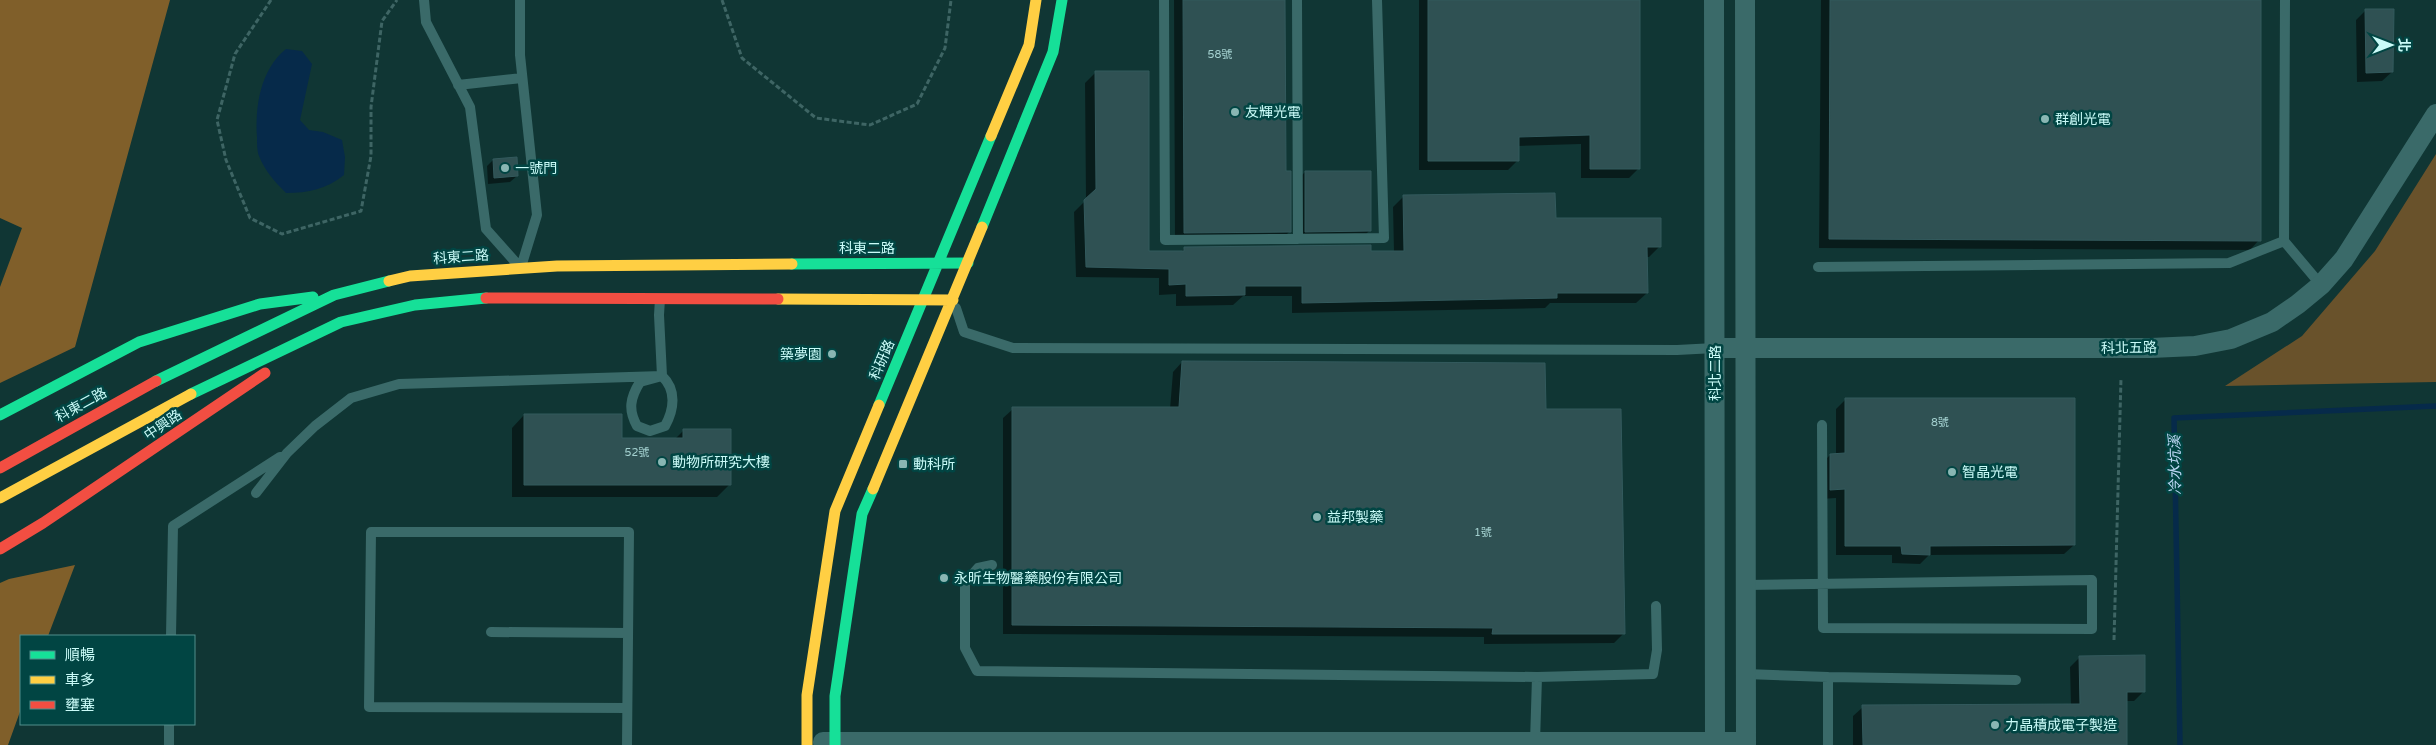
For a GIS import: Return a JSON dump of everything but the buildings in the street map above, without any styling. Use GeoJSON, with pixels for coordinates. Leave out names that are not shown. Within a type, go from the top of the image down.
{"type":"FeatureCollection","features":[{"type":"Feature","properties":{"kind":"street","name":"科研路"},"geometry":{"type":"LineString","coordinates":[[807,743],[807,696],[835,511],[1029,45],[1036,0]]}},
{"type":"Feature","properties":{"kind":"street"},"geometry":{"type":"LineString","coordinates":[[835,743],[835,696],[862,514],[953,300],[1053,52],[1062,0]]}},
{"type":"Feature","properties":{"kind":"street","name":"科北二路"},"geometry":{"type":"LineString","coordinates":[[1714,0],[1715,743]]}},
{"type":"Feature","properties":{"kind":"street"},"geometry":{"type":"LineString","coordinates":[[807,743],[1746,743],[1746,0]]}},
{"type":"Feature","properties":{"kind":"street","name":"科北五路"},"geometry":{"type":"LineString","coordinates":[[1715,348],[2151,348],[2195,346],[2232,339],[2272,322],[2321,285],[2344,259],[2436,114]]}},
{"type":"Feature","properties":{"kind":"street","name":"科東二路"},"geometry":{"type":"LineString","coordinates":[[0,468],[141,389],[334,295],[410,276],[520,268],[660,264],[968,262]]}},
{"type":"Feature","properties":{"kind":"street"},"geometry":{"type":"LineString","coordinates":[[660,264],[660,298]]}},
{"type":"Feature","properties":{"kind":"street"},"geometry":{"type":"LineString","coordinates":[[520,268],[521,297]]}},
{"type":"Feature","properties":{"kind":"street"},"geometry":{"type":"LineString","coordinates":[[0,416],[139,342],[260,304],[334,295]]}},
{"type":"Feature","properties":{"kind":"street"},"geometry":{"type":"LineString","coordinates":[[0,498],[160,408],[340,322],[415,305],[491,297],[953,300]]}},
{"type":"Feature","properties":{"kind":"street","name":"中興路"},"geometry":{"type":"LineString","coordinates":[[0,549],[44,524],[340,322]]}},
{"type":"Feature","properties":{"kind":"lane"},"geometry":{"type":"LineString","coordinates":[[424,0],[426,22],[470,107],[486,229],[520,268]]}},
{"type":"Feature","properties":{"kind":"lane"},"geometry":{"type":"LineString","coordinates":[[520,0],[520,55],[537,215],[520,268]]}},
{"type":"Feature","properties":{"kind":"lane"},"geometry":{"type":"LineString","coordinates":[[1164,0],[1165,240],[1384,238],[1377,0]]}},
{"type":"Feature","properties":{"kind":"lane"},"geometry":{"type":"LineString","coordinates":[[1297,0],[1298,239]]}},
{"type":"Feature","properties":{"kind":"lane"},"geometry":{"type":"LineString","coordinates":[[2285,0],[2284,241],[2321,285]]}},
{"type":"Feature","properties":{"kind":"lane"},"geometry":{"type":"LineString","coordinates":[[458,85],[522,78]]}},
{"type":"Feature","properties":{"kind":"lane"},"geometry":{"type":"LineString","coordinates":[[1818,267],[2229,263],[2284,241]]}},
{"type":"Feature","properties":{"kind":"lane"},"geometry":{"type":"LineString","coordinates":[[660,298],[662,376],[667,381],[673,395],[672,415],[666,426],[650,431],[637,426],[631,415],[631,396],[640,382],[662,376]]}},
{"type":"Feature","properties":{"kind":"lane"},"geometry":{"type":"LineString","coordinates":[[953,300],[964,332],[1013,348],[1677,350],[1715,348]]}},
{"type":"Feature","properties":{"kind":"lane"},"geometry":{"type":"LineString","coordinates":[[256,493],[288,452],[315,426],[351,398],[400,384],[662,376]]}},
{"type":"Feature","properties":{"kind":"lane"},"geometry":{"type":"LineString","coordinates":[[1746,585],[1822,584],[2092,580],[2092,629],[1823,628],[1822,584],[1822,425]]}},
{"type":"Feature","properties":{"kind":"lane"},"geometry":{"type":"LineString","coordinates":[[171,635],[172,526],[288,452]]}},
{"type":"Feature","properties":{"kind":"lane"},"geometry":{"type":"LineString","coordinates":[[627,708],[369,707],[371,532],[629,532],[627,745]]}},
{"type":"Feature","properties":{"kind":"lane"},"geometry":{"type":"LineString","coordinates":[[992,565],[978,568],[966,583],[965,648],[977,671],[1537,677],[1653,674],[1657,650],[1656,606]]}},
{"type":"Feature","properties":{"kind":"lane"},"geometry":{"type":"LineString","coordinates":[[490,632],[628,633]]}},
{"type":"Feature","properties":{"kind":"lane"},"geometry":{"type":"LineString","coordinates":[[1746,674],[2016,680]]}},
{"type":"Feature","properties":{"kind":"lane"},"geometry":{"type":"LineString","coordinates":[[1535,742],[1537,677]]}},
{"type":"Feature","properties":{"kind":"lane"},"geometry":{"type":"LineString","coordinates":[[1828,677],[1828,745]]}},
{"type":"Feature","properties":{"kind":"lane"},"geometry":{"type":"LineString","coordinates":[[169,745],[170,725]]}},
{"type":"Feature","properties":{"kind":"path"},"geometry":{"type":"LineString","coordinates":[[271,0],[235,54],[217,120],[226,160],[250,218],[282,234],[360,211],[371,156],[371,107],[382,21],[397,0]]}},
{"type":"Feature","properties":{"kind":"path"},"geometry":{"type":"LineString","coordinates":[[722,0],[742,58],[816,118],[870,125],[917,104],[945,48],[951,0]]}},
{"type":"Feature","properties":{"kind":"path"},"geometry":{"type":"LineString","coordinates":[[2114,640],[2121,378]]}},
{"type":"Feature","properties":{"kind":"shaded area"},"geometry":{"type":"Polygon","coordinates":[[[0,0],[170,0],[75,347],[0,383],[0,287],[22,228],[0,218],[0,0]]]}},
{"type":"Feature","properties":{"kind":"shaded area"},"geometry":{"type":"Polygon","coordinates":[[[2436,154],[2436,382],[2225,386],[2302,336],[2375,251],[2436,154]]]}},
{"type":"Feature","properties":{"kind":"shaded area"},"geometry":{"type":"Polygon","coordinates":[[[75,565],[48,635],[20,635],[20,712],[8,745],[0,745],[0,583],[9,579],[75,565]]]}},
{"type":"Feature","properties":{"kind":"water"},"geometry":{"type":"Polygon","coordinates":[[[286,49],[302,51],[312,64],[300,120],[309,130],[323,132],[342,140],[345,157],[344,175],[338,180],[317,189],[286,193],[267,171],[259,156],[257,149],[257,114],[258,102],[265,78],[270,67],[286,49]]]}},
{"type":"Feature","properties":{"kind":"waterway","name":"冷水坑溪"},"geometry":{"type":"LineString","coordinates":[[2180,745],[2174,418],[2436,406]]}},
{"type":"Feature","properties":{"kind":"traffic: fast"},"geometry":{"type":"LineString","coordinates":[[982,227],[1053,52],[1062,0]]}},
{"type":"Feature","properties":{"kind":"traffic: fast"},"geometry":{"type":"LineString","coordinates":[[879,405],[991,136]]}},
{"type":"Feature","properties":{"kind":"traffic: fast"},"geometry":{"type":"LineString","coordinates":[[792,264],[968,263]]}},
{"type":"Feature","properties":{"kind":"traffic: fast"},"geometry":{"type":"LineString","coordinates":[[156,381],[334,295],[389,281]]}},
{"type":"Feature","properties":{"kind":"traffic: fast"},"geometry":{"type":"LineString","coordinates":[[0,415],[139,342],[260,304],[313,297]]}},
{"type":"Feature","properties":{"kind":"traffic: fast"},"geometry":{"type":"LineString","coordinates":[[191,394],[341,322],[415,305],[486,298]]}},
{"type":"Feature","properties":{"kind":"traffic: fast"},"geometry":{"type":"LineString","coordinates":[[835,745],[835,696],[862,514],[873,489]]}},
{"type":"Feature","properties":{"kind":"traffic: slow"},"geometry":{"type":"LineString","coordinates":[[991,136],[1029,45],[1036,0]]}},
{"type":"Feature","properties":{"kind":"traffic: slow"},"geometry":{"type":"LineString","coordinates":[[873,489],[982,227]]}},
{"type":"Feature","properties":{"kind":"traffic: slow"},"geometry":{"type":"LineString","coordinates":[[389,281],[410,276],[557,266],[792,264]]}},
{"type":"Feature","properties":{"kind":"traffic: slow"},"geometry":{"type":"LineString","coordinates":[[778,299],[953,300]]}},
{"type":"Feature","properties":{"kind":"traffic: slow"},"geometry":{"type":"LineString","coordinates":[[0,498],[191,394]]}},
{"type":"Feature","properties":{"kind":"traffic: slow"},"geometry":{"type":"LineString","coordinates":[[807,745],[807,695],[835,511],[879,405]]}},
{"type":"Feature","properties":{"kind":"traffic: jam"},"geometry":{"type":"LineString","coordinates":[[486,298],[778,299]]}},
{"type":"Feature","properties":{"kind":"traffic: jam"},"geometry":{"type":"LineString","coordinates":[[0,549],[43,523],[265,373]]}},
{"type":"Feature","properties":{"kind":"traffic: jam"},"geometry":{"type":"LineString","coordinates":[[0,468],[156,381]]}},
{"type":"Feature","properties":{"kind":"place","name":"友輝光電"},"geometry":{"type":"Point","coordinates":[1235,112]}},
{"type":"Feature","properties":{"kind":"place","name":"群創光電"},"geometry":{"type":"Point","coordinates":[2045,119]}},
{"type":"Feature","properties":{"kind":"place","name":"一號門"},"geometry":{"type":"Point","coordinates":[505,168]}},
{"type":"Feature","properties":{"kind":"place","name":"築夢園"},"geometry":{"type":"Point","coordinates":[832,354]}},
{"type":"Feature","properties":{"kind":"place","name":"動物所研究大樓"},"geometry":{"type":"Point","coordinates":[662,462]}},
{"type":"Feature","properties":{"kind":"place","name":"動科所"},"geometry":{"type":"Point","coordinates":[903,464]}},
{"type":"Feature","properties":{"kind":"place","name":"智晶光電"},"geometry":{"type":"Point","coordinates":[1952,472]}},
{"type":"Feature","properties":{"kind":"place","name":"益邦製藥"},"geometry":{"type":"Point","coordinates":[1317,517]}},
{"type":"Feature","properties":{"kind":"place","name":"永昕生物醫藥股份有限公司"},"geometry":{"type":"Point","coordinates":[944,578]}},
{"type":"Feature","properties":{"kind":"place","name":"力晶積成電子製造"},"geometry":{"type":"Point","coordinates":[1995,725]}}]}
